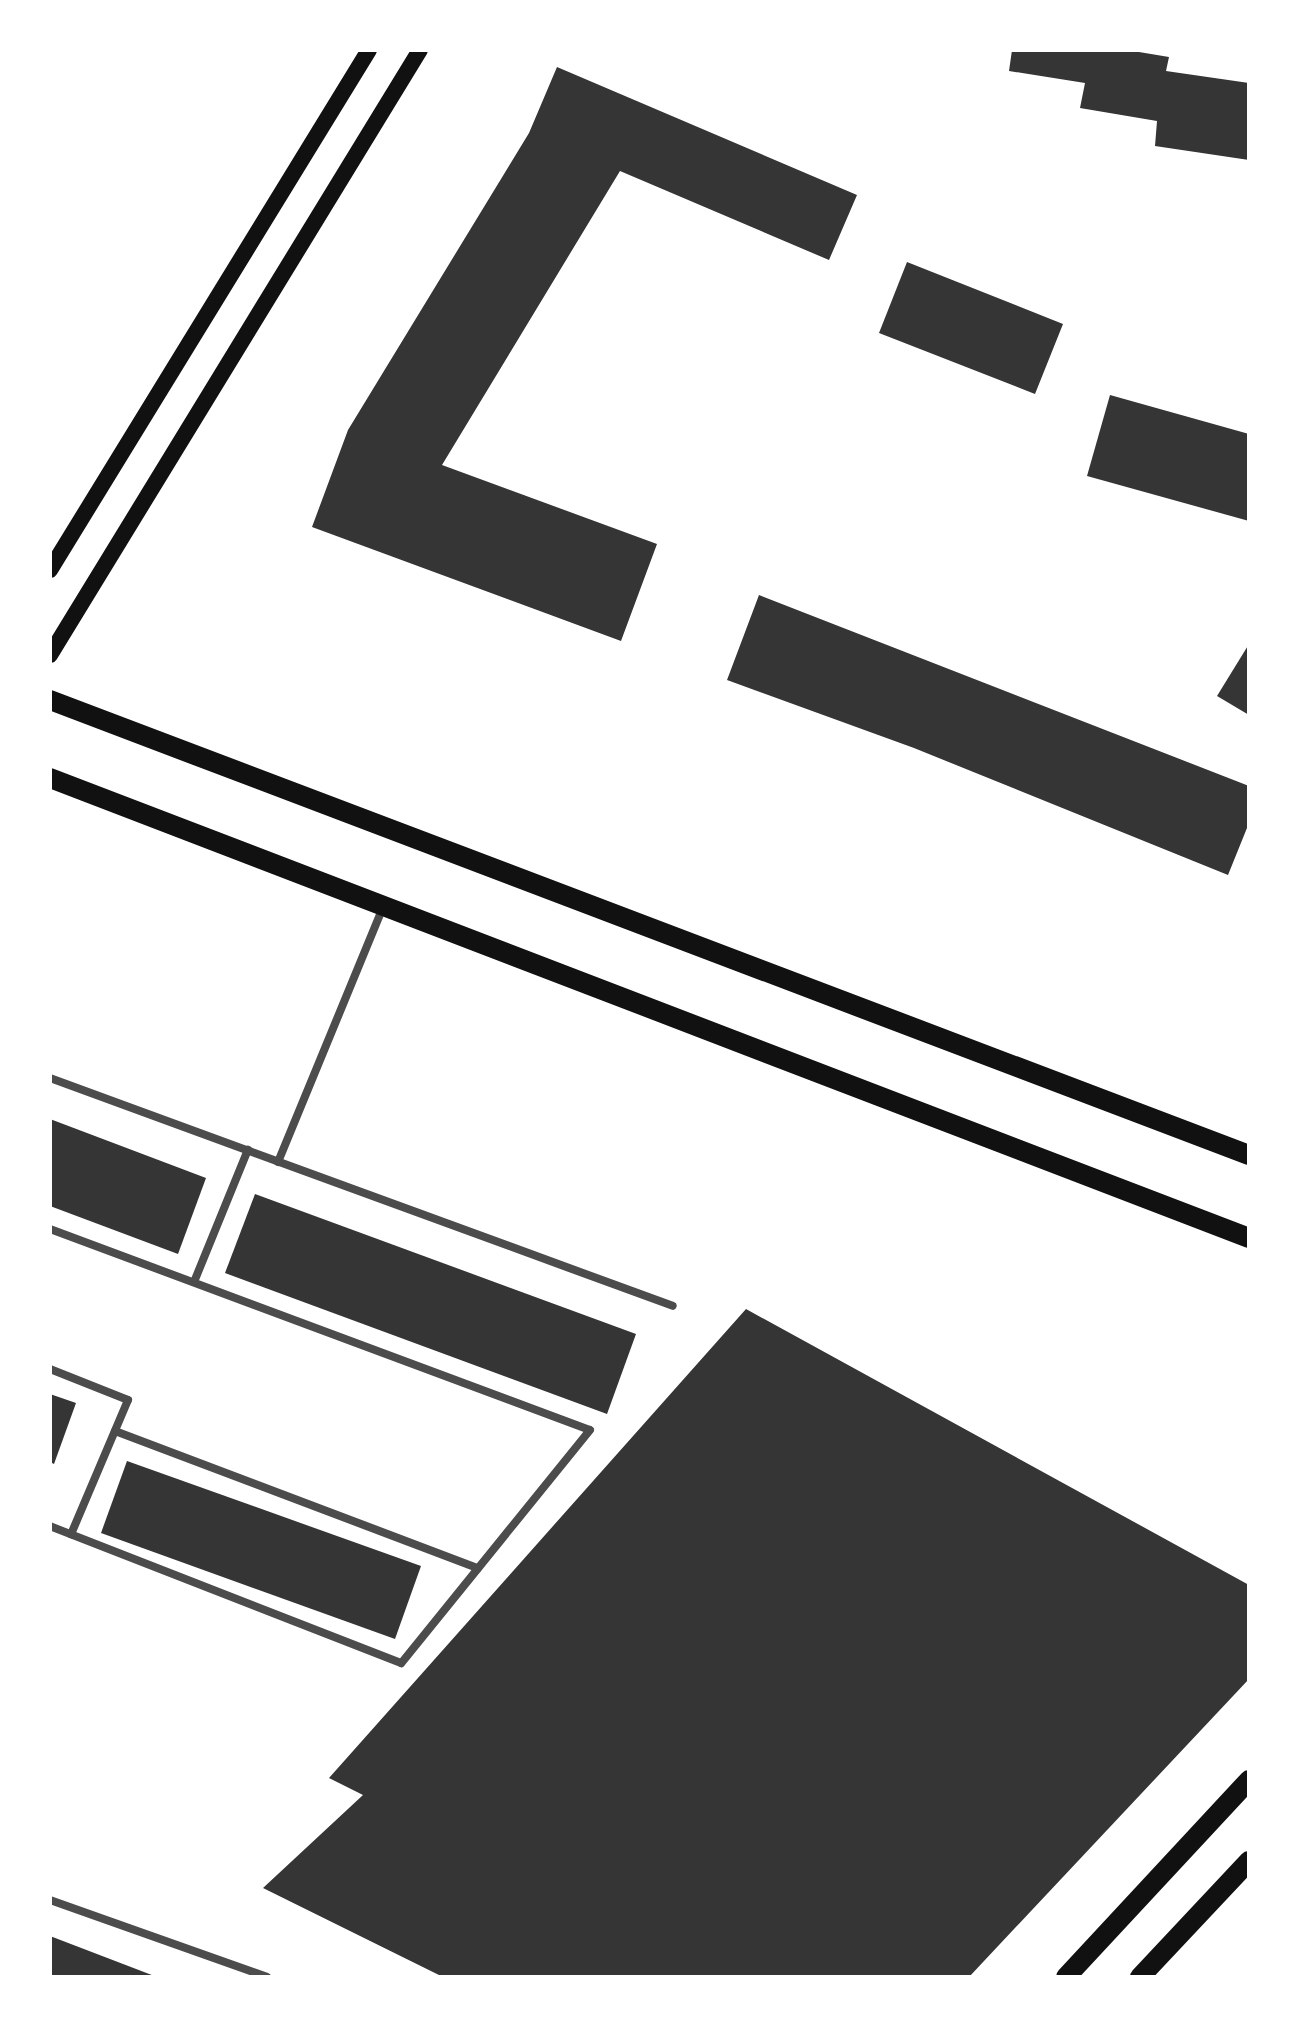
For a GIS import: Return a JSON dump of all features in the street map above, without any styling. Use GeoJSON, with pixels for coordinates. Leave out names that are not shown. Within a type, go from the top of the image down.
{"type":"FeatureCollection","features":[{"type":"Feature","properties":{"kind":"main road"},"geometry":{"type":"LineString","coordinates":[[50,570],[369,50]]}},
{"type":"Feature","properties":{"kind":"main road"},"geometry":{"type":"LineString","coordinates":[[50,655],[420,50]]}},
{"type":"Feature","properties":{"kind":"main road"},"geometry":{"type":"LineString","coordinates":[[50,700],[1249,1155]]}},
{"type":"Feature","properties":{"kind":"main road"},"geometry":{"type":"LineString","coordinates":[[50,778],[1249,1238]]}},
{"type":"Feature","properties":{"kind":"main road"},"geometry":{"type":"LineString","coordinates":[[1066,1977],[1249,1780]]}},
{"type":"Feature","properties":{"kind":"main road"},"geometry":{"type":"LineString","coordinates":[[1140,1977],[1249,1861]]}},
{"type":"Feature","properties":{"kind":"street"},"geometry":{"type":"LineString","coordinates":[[278,1162],[383,906]]}},
{"type":"Feature","properties":{"kind":"street"},"geometry":{"type":"LineString","coordinates":[[50,1078],[673,1306]]}},
{"type":"Feature","properties":{"kind":"street"},"geometry":{"type":"LineString","coordinates":[[194,1282],[248,1150]]}},
{"type":"Feature","properties":{"kind":"street"},"geometry":{"type":"LineString","coordinates":[[50,1229],[590,1430],[401,1663],[50,1526]]}},
{"type":"Feature","properties":{"kind":"street"},"geometry":{"type":"LineString","coordinates":[[50,1369],[128,1400],[71,1534]]}},
{"type":"Feature","properties":{"kind":"street"},"geometry":{"type":"LineString","coordinates":[[115,1431],[478,1568]]}},
{"type":"Feature","properties":{"kind":"street"},"geometry":{"type":"LineString","coordinates":[[50,1900],[267,1977]]}},
{"type":"Feature","properties":{"kind":"building"},"geometry":{"type":"Polygon","coordinates":[[[1012,50],[1127,50],[1169,57],[1166,71],[1249,83],[1249,160],[1155,146],[1157,121],[1080,108],[1085,83],[1009,71],[1012,50]]]}},
{"type":"Feature","properties":{"kind":"building"},"geometry":{"type":"Polygon","coordinates":[[[557,67],[857,195],[829,260],[620,171],[442,465],[657,544],[621,641],[312,527],[348,430],[529,133],[557,67]]]}},
{"type":"Feature","properties":{"kind":"building"},"geometry":{"type":"Polygon","coordinates":[[[907,262],[1063,324],[1035,394],[879,333],[907,262]]]}},
{"type":"Feature","properties":{"kind":"building"},"geometry":{"type":"Polygon","coordinates":[[[1110,395],[1249,434],[1249,521],[1087,476],[1110,395]]]}},
{"type":"Feature","properties":{"kind":"building"},"geometry":{"type":"Polygon","coordinates":[[[759,595],[1249,786],[1249,823],[1228,875],[914,748],[727,680],[759,595]]]}},
{"type":"Feature","properties":{"kind":"building"},"geometry":{"type":"Polygon","coordinates":[[[1249,644],[1249,715],[1217,696],[1249,644]]]}},
{"type":"Feature","properties":{"kind":"building"},"geometry":{"type":"Polygon","coordinates":[[[50,1119],[206,1178],[178,1254],[50,1206],[50,1119]]]}},
{"type":"Feature","properties":{"kind":"building"},"geometry":{"type":"Polygon","coordinates":[[[255,1194],[636,1334],[607,1414],[225,1273],[255,1194]]]}},
{"type":"Feature","properties":{"kind":"building"},"geometry":{"type":"Polygon","coordinates":[[[746,1309],[1249,1585],[1249,1679],[969,1977],[443,1977],[263,1888],[363,1795],[329,1778],[746,1309]]]}},
{"type":"Feature","properties":{"kind":"building"},"geometry":{"type":"Polygon","coordinates":[[[50,1394],[76,1403],[54,1464],[50,1462],[50,1394]]]}},
{"type":"Feature","properties":{"kind":"building"},"geometry":{"type":"Polygon","coordinates":[[[127,1461],[421,1566],[395,1639],[101,1533],[127,1461]]]}},
{"type":"Feature","properties":{"kind":"building"},"geometry":{"type":"Polygon","coordinates":[[[50,1936],[157,1977],[50,1977],[50,1936]]]}}]}
